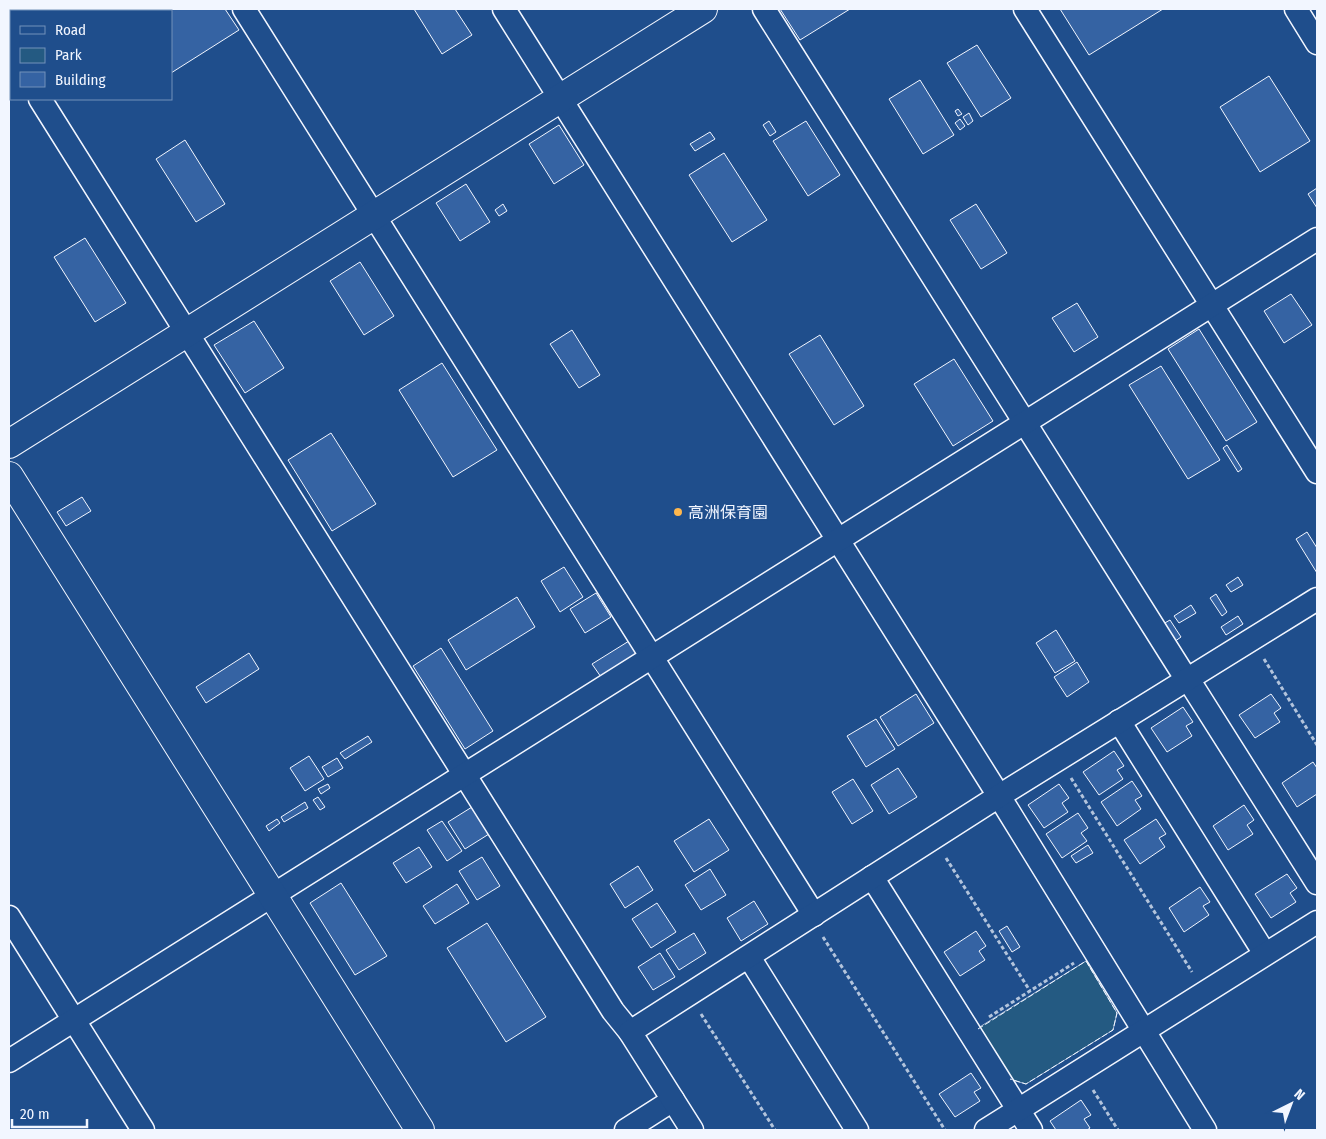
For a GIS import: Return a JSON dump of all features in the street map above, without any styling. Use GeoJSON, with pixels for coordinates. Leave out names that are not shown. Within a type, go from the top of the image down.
{"type":"FeatureCollection","features":[{"type":"Feature","properties":{"kind":"street"},"geometry":{"type":"LineString","coordinates":[[244,9],[812,916]]}},
{"type":"Feature","properties":{"kind":"street"},"geometry":{"type":"LineString","coordinates":[[504,9],[999,796],[1205,1130]]}},
{"type":"Feature","properties":{"kind":"street"},"geometry":{"type":"LineString","coordinates":[[9,444],[703,9]]}},
{"type":"Feature","properties":{"kind":"street"},"geometry":{"type":"LineString","coordinates":[[764,9],[1024,423],[1317,882]]}},
{"type":"Feature","properties":{"kind":"street"},"geometry":{"type":"LineString","coordinates":[[1025,9],[1317,472]]}},
{"type":"Feature","properties":{"kind":"street"},"geometry":{"type":"LineString","coordinates":[[1296,9],[1317,43]]}},
{"type":"Feature","properties":{"kind":"street"},"geometry":{"type":"LineString","coordinates":[[41,100],[613,1011],[630,1032],[692,1130]]}},
{"type":"Feature","properties":{"kind":"street"},"geometry":{"type":"LineString","coordinates":[[9,1061],[1317,239]]}},
{"type":"Feature","properties":{"kind":"street"},"geometry":{"type":"LineString","coordinates":[[9,476],[420,1130]]}},
{"type":"Feature","properties":{"kind":"street"},"geometry":{"type":"LineString","coordinates":[[630,1032],[1058,759],[1316,602]]}},
{"type":"Feature","properties":{"kind":"street"},"geometry":{"type":"LineString","coordinates":[[1119,721],[1265,954]]}},
{"type":"Feature","properties":{"kind":"street"},"geometry":{"type":"LineString","coordinates":[[872,877],[1031,1130]]}},
{"type":"Feature","properties":{"kind":"street"},"geometry":{"type":"LineString","coordinates":[[9,917],[144,1130]]}},
{"type":"Feature","properties":{"kind":"street"},"geometry":{"type":"LineString","coordinates":[[986,1130],[1317,922]]}},
{"type":"Feature","properties":{"kind":"street"},"geometry":{"type":"LineString","coordinates":[[749,957],[857,1130]]}},
{"type":"Feature","properties":{"kind":"street"},"geometry":{"type":"LineString","coordinates":[[626,1130],[673,1100]]}},
{"type":"Feature","properties":{"kind":"path"},"geometry":{"type":"LineString","coordinates":[[1251,640],[1317,745]]}},
{"type":"Feature","properties":{"kind":"path"},"geometry":{"type":"LineString","coordinates":[[1058,759],[1205,993]]}},
{"type":"Feature","properties":{"kind":"path"},"geometry":{"type":"LineString","coordinates":[[934,839],[1030,991]]}},
{"type":"Feature","properties":{"kind":"path"},"geometry":{"type":"LineString","coordinates":[[812,916],[945,1130]]}},
{"type":"Feature","properties":{"kind":"path"},"geometry":{"type":"LineString","coordinates":[[968,1030],[1094,950]]}},
{"type":"Feature","properties":{"kind":"path"},"geometry":{"type":"LineString","coordinates":[[689,994],[775,1130]]}},
{"type":"Feature","properties":{"kind":"path"},"geometry":{"type":"LineString","coordinates":[[1081,1070],[1118,1130]]}},
{"type":"Feature","properties":{"kind":"green space"},"geometry":{"type":"Polygon","coordinates":[[[1086,961],[1117,1013],[1113,1030],[1026,1084],[1009,1079],[978,1028],[1086,961]]]}},
{"type":"Feature","properties":{"kind":"building"},"geometry":{"type":"Polygon","coordinates":[[[225,9],[239,30],[172,72],[172,10],[92,10],[225,9]]]}},
{"type":"Feature","properties":{"kind":"building"},"geometry":{"type":"Polygon","coordinates":[[[414,9],[455,9],[472,35],[442,54],[414,9]]]}},
{"type":"Feature","properties":{"kind":"building"},"geometry":{"type":"Polygon","coordinates":[[[780,9],[850,9],[800,40],[780,9]]]}},
{"type":"Feature","properties":{"kind":"building"},"geometry":{"type":"Polygon","coordinates":[[[1060,9],[1163,9],[1089,55],[1060,9]]]}},
{"type":"Feature","properties":{"kind":"building"},"geometry":{"type":"Polygon","coordinates":[[[977,45],[1011,98],[981,117],[947,63],[977,45]]]}},
{"type":"Feature","properties":{"kind":"building"},"geometry":{"type":"Polygon","coordinates":[[[1269,76],[1310,141],[1260,172],[1220,107],[1269,76]]]}},
{"type":"Feature","properties":{"kind":"building"},"geometry":{"type":"Polygon","coordinates":[[[920,80],[954,135],[923,154],[889,99],[920,80]]]}},
{"type":"Feature","properties":{"kind":"building"},"geometry":{"type":"Polygon","coordinates":[[[958,109],[962,114],[958,116],[955,111],[958,109]]]}},
{"type":"Feature","properties":{"kind":"building"},"geometry":{"type":"Polygon","coordinates":[[[969,113],[973,121],[968,125],[963,117],[969,113]]]}},
{"type":"Feature","properties":{"kind":"building"},"geometry":{"type":"Polygon","coordinates":[[[960,119],[965,126],[960,130],[955,123],[960,119]]]}},
{"type":"Feature","properties":{"kind":"building"},"geometry":{"type":"Polygon","coordinates":[[[769,121],[776,132],[770,136],[763,125],[769,121]]]}},
{"type":"Feature","properties":{"kind":"building"},"geometry":{"type":"Polygon","coordinates":[[[806,121],[840,175],[808,196],[773,141],[806,121]]]}},
{"type":"Feature","properties":{"kind":"building"},"geometry":{"type":"Polygon","coordinates":[[[559,125],[584,165],[554,184],[529,144],[559,125]]]}},
{"type":"Feature","properties":{"kind":"building"},"geometry":{"type":"Polygon","coordinates":[[[710,132],[715,139],[695,151],[690,144],[710,132]]]}},
{"type":"Feature","properties":{"kind":"building"},"geometry":{"type":"Polygon","coordinates":[[[185,140],[225,204],[196,222],[156,159],[185,140]]]}},
{"type":"Feature","properties":{"kind":"building"},"geometry":{"type":"Polygon","coordinates":[[[724,153],[767,220],[732,242],[689,175],[724,153]]]}},
{"type":"Feature","properties":{"kind":"building"},"geometry":{"type":"Polygon","coordinates":[[[466,184],[490,222],[460,241],[436,203],[466,184]]]}},
{"type":"Feature","properties":{"kind":"building"},"geometry":{"type":"Polygon","coordinates":[[[1317,188],[1317,208],[1308,194],[1317,188]]]}},
{"type":"Feature","properties":{"kind":"building"},"geometry":{"type":"Polygon","coordinates":[[[503,204],[507,211],[499,216],[495,210],[503,204]]]}},
{"type":"Feature","properties":{"kind":"building"},"geometry":{"type":"Polygon","coordinates":[[[976,204],[1007,253],[981,269],[950,220],[976,204]]]}},
{"type":"Feature","properties":{"kind":"building"},"geometry":{"type":"Polygon","coordinates":[[[85,238],[126,303],[95,322],[54,257],[85,238]]]}},
{"type":"Feature","properties":{"kind":"building"},"geometry":{"type":"Polygon","coordinates":[[[360,262],[394,316],[364,335],[330,281],[360,262]]]}},
{"type":"Feature","properties":{"kind":"building"},"geometry":{"type":"Polygon","coordinates":[[[1291,294],[1312,325],[1284,343],[1264,311],[1291,294]]]}},
{"type":"Feature","properties":{"kind":"building"},"geometry":{"type":"Polygon","coordinates":[[[1077,303],[1098,337],[1074,352],[1052,318],[1077,303]]]}},
{"type":"Feature","properties":{"kind":"building"},"geometry":{"type":"Polygon","coordinates":[[[254,321],[284,368],[245,393],[214,345],[254,321]]]}},
{"type":"Feature","properties":{"kind":"building"},"geometry":{"type":"Polygon","coordinates":[[[1199,329],[1257,422],[1226,441],[1168,349],[1199,329]]]}},
{"type":"Feature","properties":{"kind":"building"},"geometry":{"type":"Polygon","coordinates":[[[572,330],[600,375],[579,388],[550,344],[572,330]]]}},
{"type":"Feature","properties":{"kind":"building"},"geometry":{"type":"Polygon","coordinates":[[[820,335],[864,406],[834,425],[789,354],[820,335]]]}},
{"type":"Feature","properties":{"kind":"building"},"geometry":{"type":"Polygon","coordinates":[[[954,359],[993,421],[953,446],[914,384],[954,359]]]}},
{"type":"Feature","properties":{"kind":"building"},"geometry":{"type":"Polygon","coordinates":[[[442,363],[497,450],[453,477],[399,390],[442,363]]]}},
{"type":"Feature","properties":{"kind":"building"},"geometry":{"type":"Polygon","coordinates":[[[1161,366],[1220,460],[1188,479],[1129,385],[1161,366]]]}},
{"type":"Feature","properties":{"kind":"building"},"geometry":{"type":"Polygon","coordinates":[[[331,433],[376,504],[332,531],[288,460],[331,433]]]}},
{"type":"Feature","properties":{"kind":"building"},"geometry":{"type":"Polygon","coordinates":[[[1227,445],[1242,469],[1238,472],[1223,448],[1227,445]]]}},
{"type":"Feature","properties":{"kind":"building"},"geometry":{"type":"Polygon","coordinates":[[[82,497],[91,511],[66,526],[57,512],[82,497]]]}},
{"type":"Feature","properties":{"kind":"building"},"geometry":{"type":"Polygon","coordinates":[[[1307,532],[1317,548],[1317,573],[1296,539],[1307,532]]]}},
{"type":"Feature","properties":{"kind":"building"},"geometry":{"type":"Polygon","coordinates":[[[564,567],[583,597],[560,612],[541,581],[564,567]]]}},
{"type":"Feature","properties":{"kind":"building"},"geometry":{"type":"Polygon","coordinates":[[[1238,577],[1243,585],[1231,592],[1226,585],[1238,577]]]}},
{"type":"Feature","properties":{"kind":"building"},"geometry":{"type":"Polygon","coordinates":[[[596,593],[611,617],[585,633],[570,609],[596,593]]]}},
{"type":"Feature","properties":{"kind":"building"},"geometry":{"type":"Polygon","coordinates":[[[1216,594],[1227,612],[1222,616],[1210,598],[1216,594]]]}},
{"type":"Feature","properties":{"kind":"building"},"geometry":{"type":"Polygon","coordinates":[[[517,597],[535,627],[466,670],[448,640],[517,597]]]}},
{"type":"Feature","properties":{"kind":"building"},"geometry":{"type":"Polygon","coordinates":[[[1191,605],[1196,613],[1179,623],[1174,616],[1191,605]]]}},
{"type":"Feature","properties":{"kind":"building"},"geometry":{"type":"Polygon","coordinates":[[[1238,616],[1243,624],[1226,635],[1221,627],[1238,616]]]}},
{"type":"Feature","properties":{"kind":"building"},"geometry":{"type":"Polygon","coordinates":[[[1170,620],[1181,637],[1174,642],[1163,624],[1170,620]]]}},
{"type":"Feature","properties":{"kind":"building"},"geometry":{"type":"Polygon","coordinates":[[[1056,630],[1075,661],[1055,673],[1036,643],[1056,630]]]}},
{"type":"Feature","properties":{"kind":"building"},"geometry":{"type":"Polygon","coordinates":[[[629,641],[637,654],[601,677],[592,664],[629,641]]]}},
{"type":"Feature","properties":{"kind":"building"},"geometry":{"type":"Polygon","coordinates":[[[441,648],[493,731],[465,749],[413,666],[441,648]]]}},
{"type":"Feature","properties":{"kind":"building"},"geometry":{"type":"Polygon","coordinates":[[[249,653],[259,669],[206,703],[196,687],[249,653]]]}},
{"type":"Feature","properties":{"kind":"building"},"geometry":{"type":"Polygon","coordinates":[[[1077,662],[1089,682],[1067,697],[1054,677],[1077,662]]]}},
{"type":"Feature","properties":{"kind":"building"},"geometry":{"type":"Polygon","coordinates":[[[916,694],[934,723],[898,746],[880,717],[916,694]]]}},
{"type":"Feature","properties":{"kind":"building"},"geometry":{"type":"Polygon","coordinates":[[[1271,694],[1281,708],[1274,713],[1280,722],[1255,738],[1239,715],[1271,694]]]}},
{"type":"Feature","properties":{"kind":"building"},"geometry":{"type":"Polygon","coordinates":[[[1183,707],[1193,722],[1186,726],[1192,736],[1167,752],[1151,728],[1183,707]]]}},
{"type":"Feature","properties":{"kind":"building"},"geometry":{"type":"Polygon","coordinates":[[[876,719],[895,749],[866,767],[847,736],[876,719]]]}},
{"type":"Feature","properties":{"kind":"building"},"geometry":{"type":"Polygon","coordinates":[[[368,736],[372,742],[345,759],[340,753],[368,736]]]}},
{"type":"Feature","properties":{"kind":"building"},"geometry":{"type":"Polygon","coordinates":[[[1114,751],[1124,766],[1117,770],[1123,779],[1099,795],[1083,772],[1114,751]]]}},
{"type":"Feature","properties":{"kind":"building"},"geometry":{"type":"Polygon","coordinates":[[[309,756],[324,779],[305,791],[290,768],[309,756]]]}},
{"type":"Feature","properties":{"kind":"building"},"geometry":{"type":"Polygon","coordinates":[[[337,758],[343,768],[328,777],[322,767],[337,758]]]}},
{"type":"Feature","properties":{"kind":"building"},"geometry":{"type":"Polygon","coordinates":[[[1313,762],[1317,768],[1317,794],[1297,807],[1282,783],[1313,762]]]}},
{"type":"Feature","properties":{"kind":"building"},"geometry":{"type":"Polygon","coordinates":[[[898,768],[917,797],[889,814],[871,785],[898,768]]]}},
{"type":"Feature","properties":{"kind":"building"},"geometry":{"type":"Polygon","coordinates":[[[853,779],[873,811],[852,824],[832,792],[853,779]]]}},
{"type":"Feature","properties":{"kind":"building"},"geometry":{"type":"Polygon","coordinates":[[[1132,781],[1142,796],[1135,800],[1141,809],[1117,826],[1101,802],[1132,781]]]}},
{"type":"Feature","properties":{"kind":"building"},"geometry":{"type":"Polygon","coordinates":[[[328,784],[330,788],[321,794],[318,789],[328,784]]]}},
{"type":"Feature","properties":{"kind":"building"},"geometry":{"type":"Polygon","coordinates":[[[1059,784],[1069,798],[1062,803],[1068,812],[1044,828],[1028,805],[1059,784]]]}},
{"type":"Feature","properties":{"kind":"building"},"geometry":{"type":"Polygon","coordinates":[[[318,797],[325,807],[320,810],[313,800],[318,797]]]}},
{"type":"Feature","properties":{"kind":"building"},"geometry":{"type":"Polygon","coordinates":[[[305,802],[308,808],[284,822],[281,817],[305,802]]]}},
{"type":"Feature","properties":{"kind":"building"},"geometry":{"type":"Polygon","coordinates":[[[1244,805],[1254,820],[1247,825],[1253,834],[1228,850],[1213,826],[1244,805]]]}},
{"type":"Feature","properties":{"kind":"building"},"geometry":{"type":"Polygon","coordinates":[[[472,807],[489,834],[465,849],[448,822],[472,807]]]}},
{"type":"Feature","properties":{"kind":"building"},"geometry":{"type":"Polygon","coordinates":[[[1078,813],[1088,828],[1081,833],[1087,841],[1062,858],[1046,834],[1078,813]]]}},
{"type":"Feature","properties":{"kind":"building"},"geometry":{"type":"Polygon","coordinates":[[[277,819],[280,823],[269,831],[266,826],[277,819]]]}},
{"type":"Feature","properties":{"kind":"building"},"geometry":{"type":"Polygon","coordinates":[[[709,819],[729,850],[694,872],[674,841],[709,819]]]}},
{"type":"Feature","properties":{"kind":"building"},"geometry":{"type":"Polygon","coordinates":[[[1156,819],[1166,834],[1159,838],[1165,847],[1140,864],[1124,840],[1156,819]]]}},
{"type":"Feature","properties":{"kind":"building"},"geometry":{"type":"Polygon","coordinates":[[[442,821],[462,851],[447,861],[427,830],[442,821]]]}},
{"type":"Feature","properties":{"kind":"building"},"geometry":{"type":"Polygon","coordinates":[[[1088,845],[1093,853],[1076,863],[1071,856],[1088,845]]]}},
{"type":"Feature","properties":{"kind":"building"},"geometry":{"type":"Polygon","coordinates":[[[419,847],[432,867],[406,883],[393,863],[419,847]]]}},
{"type":"Feature","properties":{"kind":"building"},"geometry":{"type":"Polygon","coordinates":[[[482,857],[500,886],[477,900],[459,871],[482,857]]]}},
{"type":"Feature","properties":{"kind":"building"},"geometry":{"type":"Polygon","coordinates":[[[638,866],[653,890],[625,908],[610,884],[638,866]]]}},
{"type":"Feature","properties":{"kind":"building"},"geometry":{"type":"Polygon","coordinates":[[[710,869],[726,895],[701,910],[685,885],[710,869]]]}},
{"type":"Feature","properties":{"kind":"building"},"geometry":{"type":"Polygon","coordinates":[[[1287,874],[1297,888],[1290,893],[1296,902],[1271,918],[1255,894],[1287,874]]]}},
{"type":"Feature","properties":{"kind":"building"},"geometry":{"type":"Polygon","coordinates":[[[341,883],[387,956],[355,975],[310,903],[341,883]]]}},
{"type":"Feature","properties":{"kind":"building"},"geometry":{"type":"Polygon","coordinates":[[[457,884],[469,903],[435,924],[423,906],[457,884]]]}},
{"type":"Feature","properties":{"kind":"building"},"geometry":{"type":"Polygon","coordinates":[[[1200,887],[1210,902],[1203,906],[1209,915],[1184,932],[1169,908],[1200,887]]]}},
{"type":"Feature","properties":{"kind":"building"},"geometry":{"type":"Polygon","coordinates":[[[754,901],[768,924],[741,941],[727,918],[754,901]]]}},
{"type":"Feature","properties":{"kind":"building"},"geometry":{"type":"Polygon","coordinates":[[[657,903],[676,932],[651,948],[632,919],[657,903]]]}},
{"type":"Feature","properties":{"kind":"building"},"geometry":{"type":"Polygon","coordinates":[[[487,923],[546,1017],[506,1042],[447,948],[487,923]]]}},
{"type":"Feature","properties":{"kind":"building"},"geometry":{"type":"Polygon","coordinates":[[[1007,926],[1020,947],[1012,952],[999,931],[1007,926]]]}},
{"type":"Feature","properties":{"kind":"building"},"geometry":{"type":"Polygon","coordinates":[[[976,931],[986,946],[979,951],[985,960],[960,976],[944,952],[976,931]]]}},
{"type":"Feature","properties":{"kind":"building"},"geometry":{"type":"Polygon","coordinates":[[[694,933],[706,953],[679,970],[666,950],[694,933]]]}},
{"type":"Feature","properties":{"kind":"building"},"geometry":{"type":"Polygon","coordinates":[[[660,953],[675,977],[653,990],[638,967],[660,953]]]}},
{"type":"Feature","properties":{"kind":"building"},"geometry":{"type":"Polygon","coordinates":[[[971,1073],[981,1088],[974,1092],[980,1101],[955,1117],[939,1094],[971,1073]]]}},
{"type":"Feature","properties":{"kind":"building"},"geometry":{"type":"Polygon","coordinates":[[[1081,1100],[1091,1115],[1084,1119],[1090,1128],[1087,1130],[1056,1130],[1050,1121],[1081,1100]]]}},
{"type":"Feature","properties":{"kind":"fence"},"geometry":{"type":"LineString","coordinates":[[978,1029],[1086,961],[1117,1013],[1113,1030],[1026,1084],[1010,1079]]}},
{"type":"Feature","properties":{"kind":"place","name":"高洲保育園"},"geometry":{"type":"Point","coordinates":[678,512]}}]}
